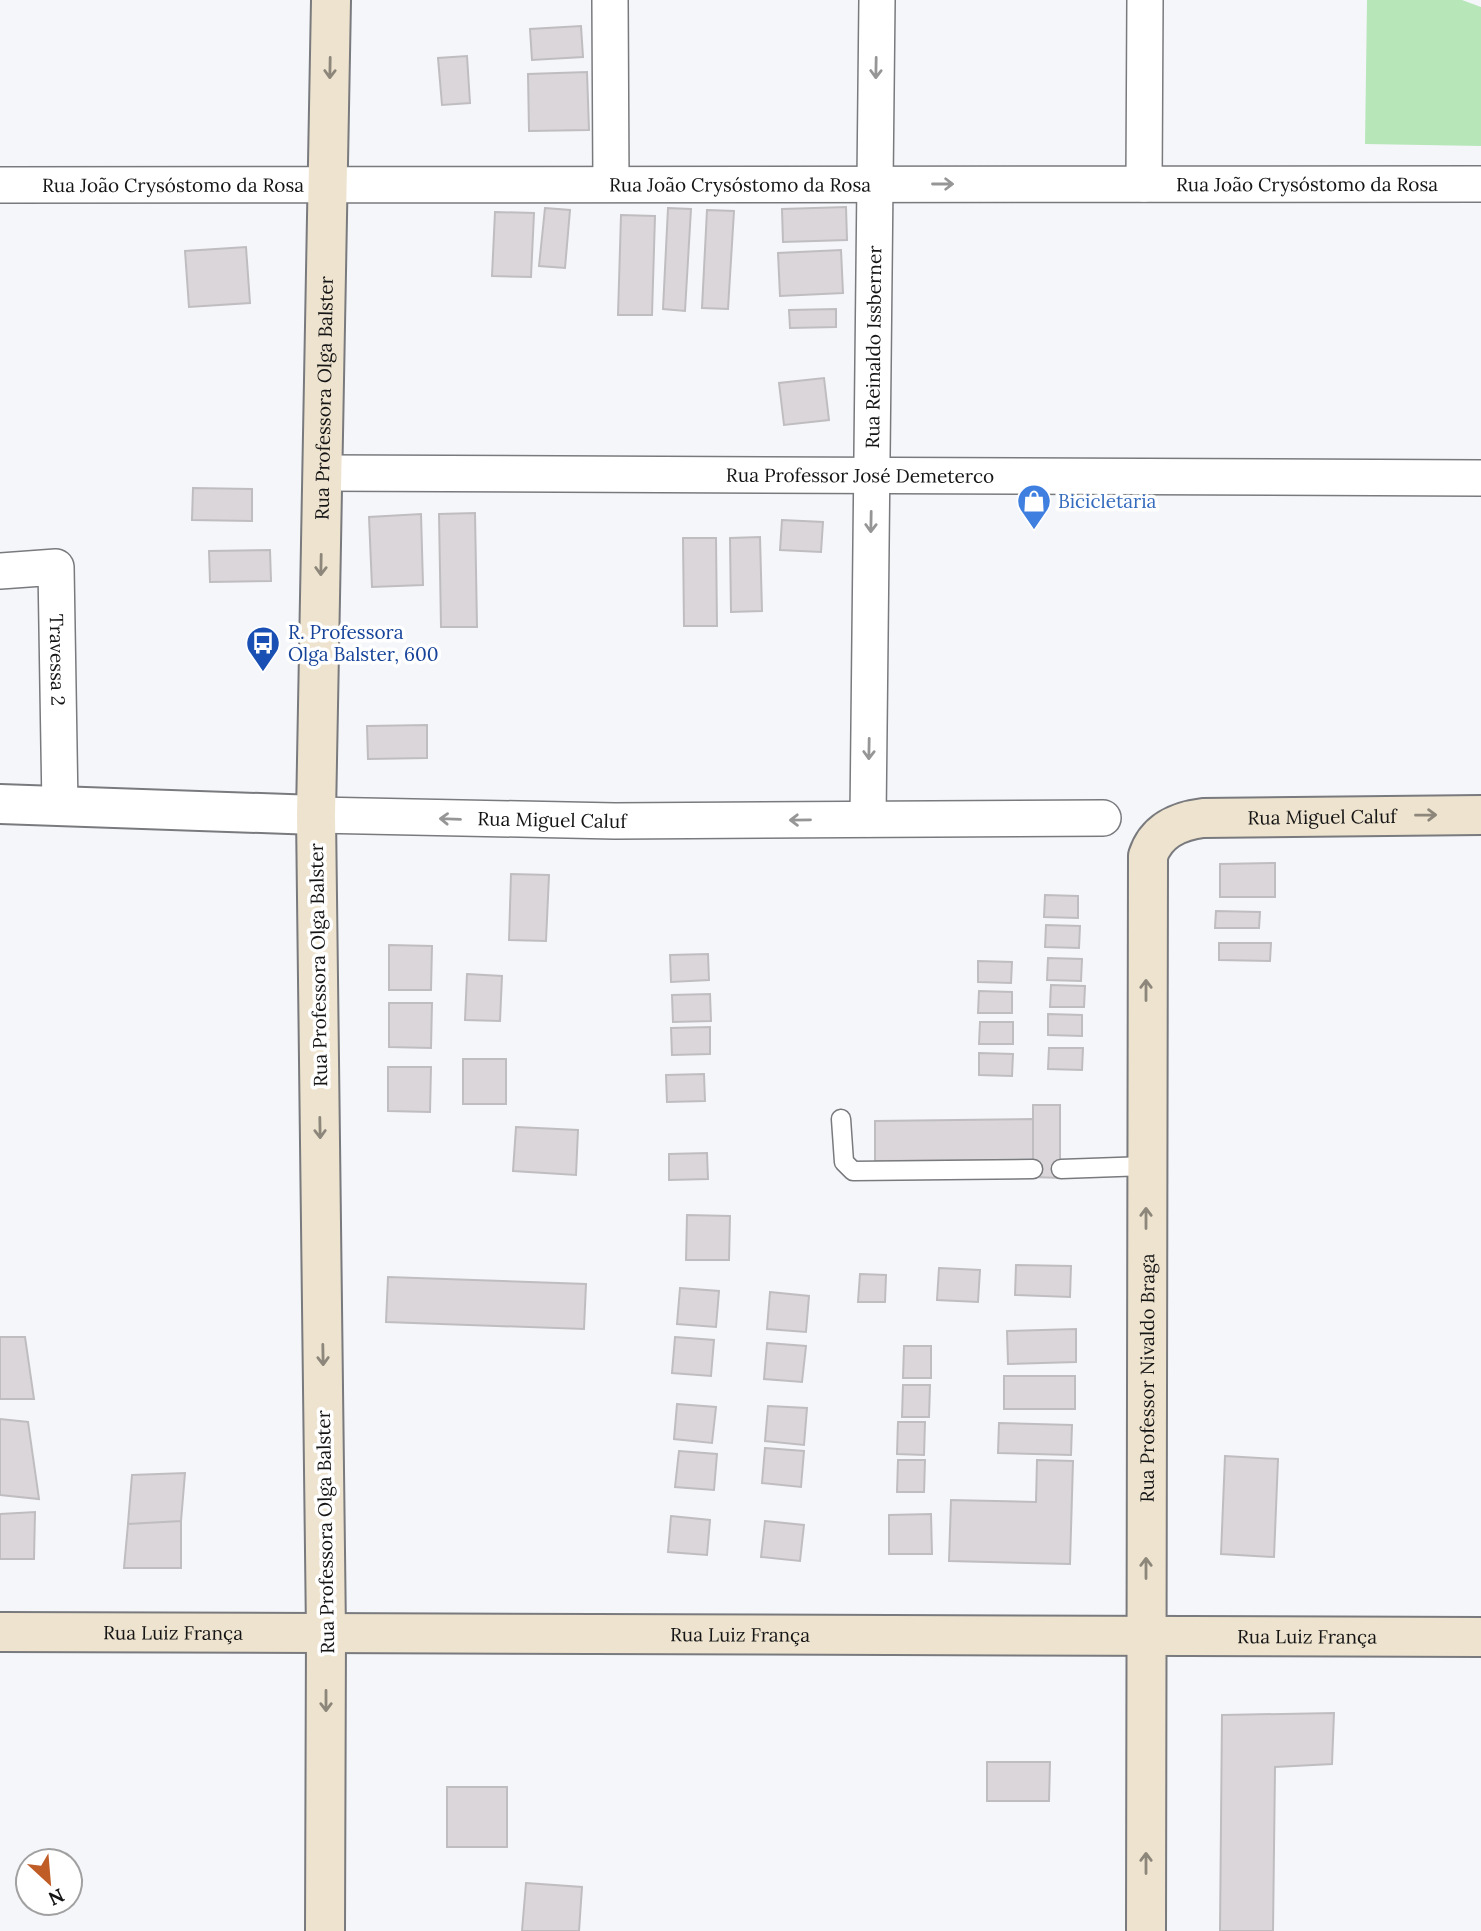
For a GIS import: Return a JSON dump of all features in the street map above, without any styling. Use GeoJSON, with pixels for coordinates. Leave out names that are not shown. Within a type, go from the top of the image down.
{"type":"FeatureCollection","features":[{"type":"Feature","properties":{"kind":"main road","name":"Rua Professora Olga Balster"},"geometry":{"type":"LineString","coordinates":[[325,1931],[326,1633],[316,815],[331,0]]}},
{"type":"Feature","properties":{"kind":"main road","name":"Rua Miguel Caluf"},"geometry":{"type":"LineString","coordinates":[[1165,831],[1203,818],[1481,815]]}},
{"type":"Feature","properties":{"kind":"main road","name":"Rua Professor Nivaldo Braga"},"geometry":{"type":"LineString","coordinates":[[1146,1931],[1146,861],[1153,844],[1165,831]]}},
{"type":"Feature","properties":{"kind":"main road","name":"Rua Luiz França"},"geometry":{"type":"LineString","coordinates":[[0,1632],[1481,1637]]}},
{"type":"Feature","properties":{"kind":"street"},"geometry":{"type":"LineString","coordinates":[[610,0],[611,184]]}},
{"type":"Feature","properties":{"kind":"street","name":"Rua Reinaldo Issberner"},"geometry":{"type":"LineString","coordinates":[[869,819],[877,0]]}},
{"type":"Feature","properties":{"kind":"street"},"geometry":{"type":"LineString","coordinates":[[1144,184],[1145,0]]}},
{"type":"Feature","properties":{"kind":"street","name":"Rua João Crysóstomo da Rosa"},"geometry":{"type":"LineString","coordinates":[[0,185],[1481,184]]}},
{"type":"Feature","properties":{"kind":"street","name":"Rua Professor José Demeterco"},"geometry":{"type":"LineString","coordinates":[[323,473],[1481,478]]}},
{"type":"Feature","properties":{"kind":"street","name":"Travessa 2"},"geometry":{"type":"LineString","coordinates":[[0,571],[55,567],[60,807]]}},
{"type":"Feature","properties":{"kind":"street","name":"Rua Miguel Caluf"},"geometry":{"type":"LineString","coordinates":[[0,804],[316,815],[615,821],[1103,818]]}},
{"type":"Feature","properties":{"kind":"lane"},"geometry":{"type":"LineString","coordinates":[[841,1119],[844,1162],[853,1171],[1033,1169]]}},
{"type":"Feature","properties":{"kind":"lane"},"geometry":{"type":"LineString","coordinates":[[1060,1169],[1146,1166]]}},
{"type":"Feature","properties":{"kind":"green space"},"geometry":{"type":"Polygon","coordinates":[[[1367,0],[1462,0],[1481,7],[1481,146],[1365,144],[1367,0]]]}},
{"type":"Feature","properties":{"kind":"building"},"geometry":{"type":"Polygon","coordinates":[[[581,26],[583,57],[532,60],[530,29],[581,26]]]}},
{"type":"Feature","properties":{"kind":"building"},"geometry":{"type":"Polygon","coordinates":[[[467,56],[470,103],[442,105],[438,58],[467,56]]]}},
{"type":"Feature","properties":{"kind":"building"},"geometry":{"type":"Polygon","coordinates":[[[587,72],[589,130],[529,131],[528,74],[587,72]]]}},
{"type":"Feature","properties":{"kind":"building"},"geometry":{"type":"Polygon","coordinates":[[[846,207],[847,240],[783,242],[782,209],[846,207]]]}},
{"type":"Feature","properties":{"kind":"building"},"geometry":{"type":"Polygon","coordinates":[[[545,208],[570,210],[565,268],[539,266],[545,208]]]}},
{"type":"Feature","properties":{"kind":"building"},"geometry":{"type":"Polygon","coordinates":[[[668,208],[691,209],[685,311],[663,309],[668,208]]]}},
{"type":"Feature","properties":{"kind":"building"},"geometry":{"type":"Polygon","coordinates":[[[707,210],[734,211],[728,309],[702,308],[707,210]]]}},
{"type":"Feature","properties":{"kind":"building"},"geometry":{"type":"Polygon","coordinates":[[[495,212],[534,213],[531,277],[492,276],[495,212]]]}},
{"type":"Feature","properties":{"kind":"building"},"geometry":{"type":"Polygon","coordinates":[[[621,215],[655,216],[652,315],[618,315],[621,215]]]}},
{"type":"Feature","properties":{"kind":"building"},"geometry":{"type":"Polygon","coordinates":[[[246,247],[250,303],[189,307],[185,251],[246,247]]]}},
{"type":"Feature","properties":{"kind":"building"},"geometry":{"type":"Polygon","coordinates":[[[841,250],[843,293],[780,296],[778,253],[841,250]]]}},
{"type":"Feature","properties":{"kind":"building"},"geometry":{"type":"Polygon","coordinates":[[[836,309],[836,327],[790,328],[789,310],[836,309]]]}},
{"type":"Feature","properties":{"kind":"building"},"geometry":{"type":"Polygon","coordinates":[[[824,378],[829,420],[784,425],[779,383],[824,378]]]}},
{"type":"Feature","properties":{"kind":"building"},"geometry":{"type":"Polygon","coordinates":[[[193,488],[252,489],[252,521],[192,520],[193,488]]]}},
{"type":"Feature","properties":{"kind":"building"},"geometry":{"type":"Polygon","coordinates":[[[475,513],[477,627],[441,627],[439,514],[475,513]]]}},
{"type":"Feature","properties":{"kind":"building"},"geometry":{"type":"Polygon","coordinates":[[[421,514],[423,585],[372,587],[369,517],[421,514]]]}},
{"type":"Feature","properties":{"kind":"building"},"geometry":{"type":"Polygon","coordinates":[[[782,520],[823,522],[821,552],[780,550],[782,520]]]}},
{"type":"Feature","properties":{"kind":"building"},"geometry":{"type":"Polygon","coordinates":[[[760,537],[762,611],[731,612],[730,538],[760,537]]]}},
{"type":"Feature","properties":{"kind":"building"},"geometry":{"type":"Polygon","coordinates":[[[683,538],[716,538],[717,626],[684,626],[683,538]]]}},
{"type":"Feature","properties":{"kind":"building"},"geometry":{"type":"Polygon","coordinates":[[[270,550],[271,581],[210,582],[209,551],[270,550]]]}},
{"type":"Feature","properties":{"kind":"building"},"geometry":{"type":"Polygon","coordinates":[[[427,725],[427,758],[368,759],[367,726],[427,725]]]}},
{"type":"Feature","properties":{"kind":"building"},"geometry":{"type":"Polygon","coordinates":[[[1275,863],[1275,897],[1220,897],[1220,864],[1275,863]]]}},
{"type":"Feature","properties":{"kind":"building"},"geometry":{"type":"Polygon","coordinates":[[[511,874],[549,875],[546,941],[509,940],[511,874]]]}},
{"type":"Feature","properties":{"kind":"building"},"geometry":{"type":"Polygon","coordinates":[[[1045,895],[1078,896],[1078,918],[1044,917],[1045,895]]]}},
{"type":"Feature","properties":{"kind":"building"},"geometry":{"type":"Polygon","coordinates":[[[1216,911],[1260,912],[1259,928],[1215,928],[1216,911]]]}},
{"type":"Feature","properties":{"kind":"building"},"geometry":{"type":"Polygon","coordinates":[[[1046,925],[1080,926],[1079,948],[1045,947],[1046,925]]]}},
{"type":"Feature","properties":{"kind":"building"},"geometry":{"type":"Polygon","coordinates":[[[1219,943],[1271,943],[1270,961],[1219,960],[1219,943]]]}},
{"type":"Feature","properties":{"kind":"building"},"geometry":{"type":"Polygon","coordinates":[[[389,945],[432,946],[431,990],[389,990],[389,945]]]}},
{"type":"Feature","properties":{"kind":"building"},"geometry":{"type":"Polygon","coordinates":[[[708,954],[709,980],[671,982],[670,955],[708,954]]]}},
{"type":"Feature","properties":{"kind":"building"},"geometry":{"type":"Polygon","coordinates":[[[1048,958],[1082,959],[1081,981],[1047,980],[1048,958]]]}},
{"type":"Feature","properties":{"kind":"building"},"geometry":{"type":"Polygon","coordinates":[[[978,961],[1012,962],[1011,983],[978,982],[978,961]]]}},
{"type":"Feature","properties":{"kind":"building"},"geometry":{"type":"Polygon","coordinates":[[[467,974],[502,976],[500,1021],[465,1020],[467,974]]]}},
{"type":"Feature","properties":{"kind":"building"},"geometry":{"type":"Polygon","coordinates":[[[1051,985],[1085,986],[1084,1007],[1050,1007],[1051,985]]]}},
{"type":"Feature","properties":{"kind":"building"},"geometry":{"type":"Polygon","coordinates":[[[979,991],[1012,992],[1012,1013],[978,1013],[979,991]]]}},
{"type":"Feature","properties":{"kind":"building"},"geometry":{"type":"Polygon","coordinates":[[[710,994],[711,1021],[673,1022],[672,995],[710,994]]]}},
{"type":"Feature","properties":{"kind":"building"},"geometry":{"type":"Polygon","coordinates":[[[389,1003],[432,1003],[431,1048],[389,1047],[389,1003]]]}},
{"type":"Feature","properties":{"kind":"building"},"geometry":{"type":"Polygon","coordinates":[[[1048,1014],[1082,1015],[1082,1036],[1048,1035],[1048,1014]]]}},
{"type":"Feature","properties":{"kind":"building"},"geometry":{"type":"Polygon","coordinates":[[[980,1022],[1013,1022],[1013,1044],[979,1044],[980,1022]]]}},
{"type":"Feature","properties":{"kind":"building"},"geometry":{"type":"Polygon","coordinates":[[[710,1027],[710,1054],[672,1055],[671,1028],[710,1027]]]}},
{"type":"Feature","properties":{"kind":"building"},"geometry":{"type":"Polygon","coordinates":[[[1049,1048],[1083,1048],[1082,1070],[1048,1069],[1049,1048]]]}},
{"type":"Feature","properties":{"kind":"building"},"geometry":{"type":"Polygon","coordinates":[[[979,1053],[1013,1054],[1012,1076],[979,1075],[979,1053]]]}},
{"type":"Feature","properties":{"kind":"building"},"geometry":{"type":"Polygon","coordinates":[[[463,1059],[506,1059],[506,1104],[463,1104],[463,1059]]]}},
{"type":"Feature","properties":{"kind":"building"},"geometry":{"type":"Polygon","coordinates":[[[388,1067],[431,1067],[430,1112],[388,1111],[388,1067]]]}},
{"type":"Feature","properties":{"kind":"building"},"geometry":{"type":"Polygon","coordinates":[[[704,1074],[705,1101],[667,1102],[666,1075],[704,1074]]]}},
{"type":"Feature","properties":{"kind":"building"},"geometry":{"type":"Polygon","coordinates":[[[1033,1105],[1060,1105],[1060,1178],[1033,1177],[1033,1105]]]}},
{"type":"Feature","properties":{"kind":"building"},"geometry":{"type":"Polygon","coordinates":[[[1033,1119],[1033,1160],[875,1161],[875,1121],[1033,1119]]]}},
{"type":"Feature","properties":{"kind":"building"},"geometry":{"type":"Polygon","coordinates":[[[516,1127],[578,1130],[576,1175],[513,1171],[516,1127]]]}},
{"type":"Feature","properties":{"kind":"building"},"geometry":{"type":"Polygon","coordinates":[[[707,1153],[708,1179],[669,1180],[669,1154],[707,1153]]]}},
{"type":"Feature","properties":{"kind":"building"},"geometry":{"type":"Polygon","coordinates":[[[687,1215],[730,1216],[729,1260],[686,1260],[687,1215]]]}},
{"type":"Feature","properties":{"kind":"building"},"geometry":{"type":"Polygon","coordinates":[[[1016,1265],[1071,1266],[1070,1297],[1015,1295],[1016,1265]]]}},
{"type":"Feature","properties":{"kind":"building"},"geometry":{"type":"Polygon","coordinates":[[[939,1268],[980,1270],[978,1302],[937,1300],[939,1268]]]}},
{"type":"Feature","properties":{"kind":"building"},"geometry":{"type":"Polygon","coordinates":[[[860,1274],[886,1275],[885,1302],[858,1302],[860,1274]]]}},
{"type":"Feature","properties":{"kind":"building"},"geometry":{"type":"Polygon","coordinates":[[[388,1277],[586,1284],[584,1329],[386,1322],[388,1277]]]}},
{"type":"Feature","properties":{"kind":"building"},"geometry":{"type":"Polygon","coordinates":[[[680,1288],[719,1291],[716,1327],[677,1324],[680,1288]]]}},
{"type":"Feature","properties":{"kind":"building"},"geometry":{"type":"Polygon","coordinates":[[[770,1292],[809,1296],[806,1332],[767,1329],[770,1292]]]}},
{"type":"Feature","properties":{"kind":"building"},"geometry":{"type":"Polygon","coordinates":[[[1076,1329],[1076,1362],[1008,1364],[1007,1331],[1076,1329]]]}},
{"type":"Feature","properties":{"kind":"building"},"geometry":{"type":"Polygon","coordinates":[[[0,1337],[25,1337],[34,1399],[0,1399],[0,1337]]]}},
{"type":"Feature","properties":{"kind":"building"},"geometry":{"type":"Polygon","coordinates":[[[675,1337],[714,1340],[711,1376],[672,1373],[675,1337]]]}},
{"type":"Feature","properties":{"kind":"building"},"geometry":{"type":"Polygon","coordinates":[[[767,1343],[806,1346],[802,1382],[764,1379],[767,1343]]]}},
{"type":"Feature","properties":{"kind":"building"},"geometry":{"type":"Polygon","coordinates":[[[904,1346],[931,1346],[931,1378],[903,1378],[904,1346]]]}},
{"type":"Feature","properties":{"kind":"building"},"geometry":{"type":"Polygon","coordinates":[[[1004,1376],[1075,1376],[1075,1409],[1004,1409],[1004,1376]]]}},
{"type":"Feature","properties":{"kind":"building"},"geometry":{"type":"Polygon","coordinates":[[[903,1385],[930,1385],[929,1417],[902,1417],[903,1385]]]}},
{"type":"Feature","properties":{"kind":"building"},"geometry":{"type":"Polygon","coordinates":[[[677,1404],[716,1407],[712,1443],[674,1439],[677,1404]]]}},
{"type":"Feature","properties":{"kind":"building"},"geometry":{"type":"Polygon","coordinates":[[[768,1406],[807,1408],[804,1445],[765,1441],[768,1406]]]}},
{"type":"Feature","properties":{"kind":"building"},"geometry":{"type":"Polygon","coordinates":[[[0,1419],[28,1422],[39,1499],[0,1495],[0,1419]]]}},
{"type":"Feature","properties":{"kind":"building"},"geometry":{"type":"Polygon","coordinates":[[[898,1422],[925,1422],[924,1455],[897,1454],[898,1422]]]}},
{"type":"Feature","properties":{"kind":"building"},"geometry":{"type":"Polygon","coordinates":[[[999,1423],[1072,1425],[1071,1455],[998,1453],[999,1423]]]}},
{"type":"Feature","properties":{"kind":"building"},"geometry":{"type":"Polygon","coordinates":[[[765,1448],[804,1451],[801,1487],[762,1483],[765,1448]]]}},
{"type":"Feature","properties":{"kind":"building"},"geometry":{"type":"Polygon","coordinates":[[[679,1451],[717,1454],[714,1490],[675,1487],[679,1451]]]}},
{"type":"Feature","properties":{"kind":"building"},"geometry":{"type":"Polygon","coordinates":[[[1225,1456],[1278,1459],[1274,1557],[1221,1554],[1225,1456]]]}},
{"type":"Feature","properties":{"kind":"building"},"geometry":{"type":"Polygon","coordinates":[[[898,1460],[925,1460],[924,1492],[897,1492],[898,1460]]]}},
{"type":"Feature","properties":{"kind":"building"},"geometry":{"type":"Polygon","coordinates":[[[1037,1460],[1073,1461],[1070,1564],[949,1561],[951,1500],[1036,1502],[1037,1460]]]}},
{"type":"Feature","properties":{"kind":"building"},"geometry":{"type":"Polygon","coordinates":[[[185,1473],[181,1521],[128,1524],[132,1475],[185,1473]]]}},
{"type":"Feature","properties":{"kind":"building"},"geometry":{"type":"Polygon","coordinates":[[[35,1512],[34,1559],[0,1559],[0,1514],[35,1512]]]}},
{"type":"Feature","properties":{"kind":"building"},"geometry":{"type":"Polygon","coordinates":[[[931,1514],[932,1554],[889,1554],[889,1515],[931,1514]]]}},
{"type":"Feature","properties":{"kind":"building"},"geometry":{"type":"Polygon","coordinates":[[[671,1516],[710,1520],[707,1555],[668,1552],[671,1516]]]}},
{"type":"Feature","properties":{"kind":"building"},"geometry":{"type":"Polygon","coordinates":[[[181,1521],[181,1568],[124,1568],[128,1524],[181,1521]]]}},
{"type":"Feature","properties":{"kind":"building"},"geometry":{"type":"Polygon","coordinates":[[[765,1521],[804,1525],[800,1561],[761,1557],[765,1521]]]}},
{"type":"Feature","properties":{"kind":"building"},"geometry":{"type":"Polygon","coordinates":[[[1334,1713],[1332,1764],[1275,1767],[1273,1931],[1220,1931],[1222,1715],[1334,1713]]]}},
{"type":"Feature","properties":{"kind":"building"},"geometry":{"type":"Polygon","coordinates":[[[987,1762],[1050,1762],[1049,1801],[987,1801],[987,1762]]]}},
{"type":"Feature","properties":{"kind":"building"},"geometry":{"type":"Polygon","coordinates":[[[447,1787],[507,1787],[507,1847],[447,1847],[447,1787]]]}},
{"type":"Feature","properties":{"kind":"building"},"geometry":{"type":"Polygon","coordinates":[[[526,1883],[582,1887],[579,1931],[522,1931],[526,1883]]]}},
{"type":"Feature","properties":{"kind":"place","name":"Bicicletaria"},"geometry":{"type":"Point","coordinates":[1034,531]}},
{"type":"Feature","properties":{"kind":"place","name":"R. Professora Olga Balster, 600"},"geometry":{"type":"Point","coordinates":[263,673]}}]}
